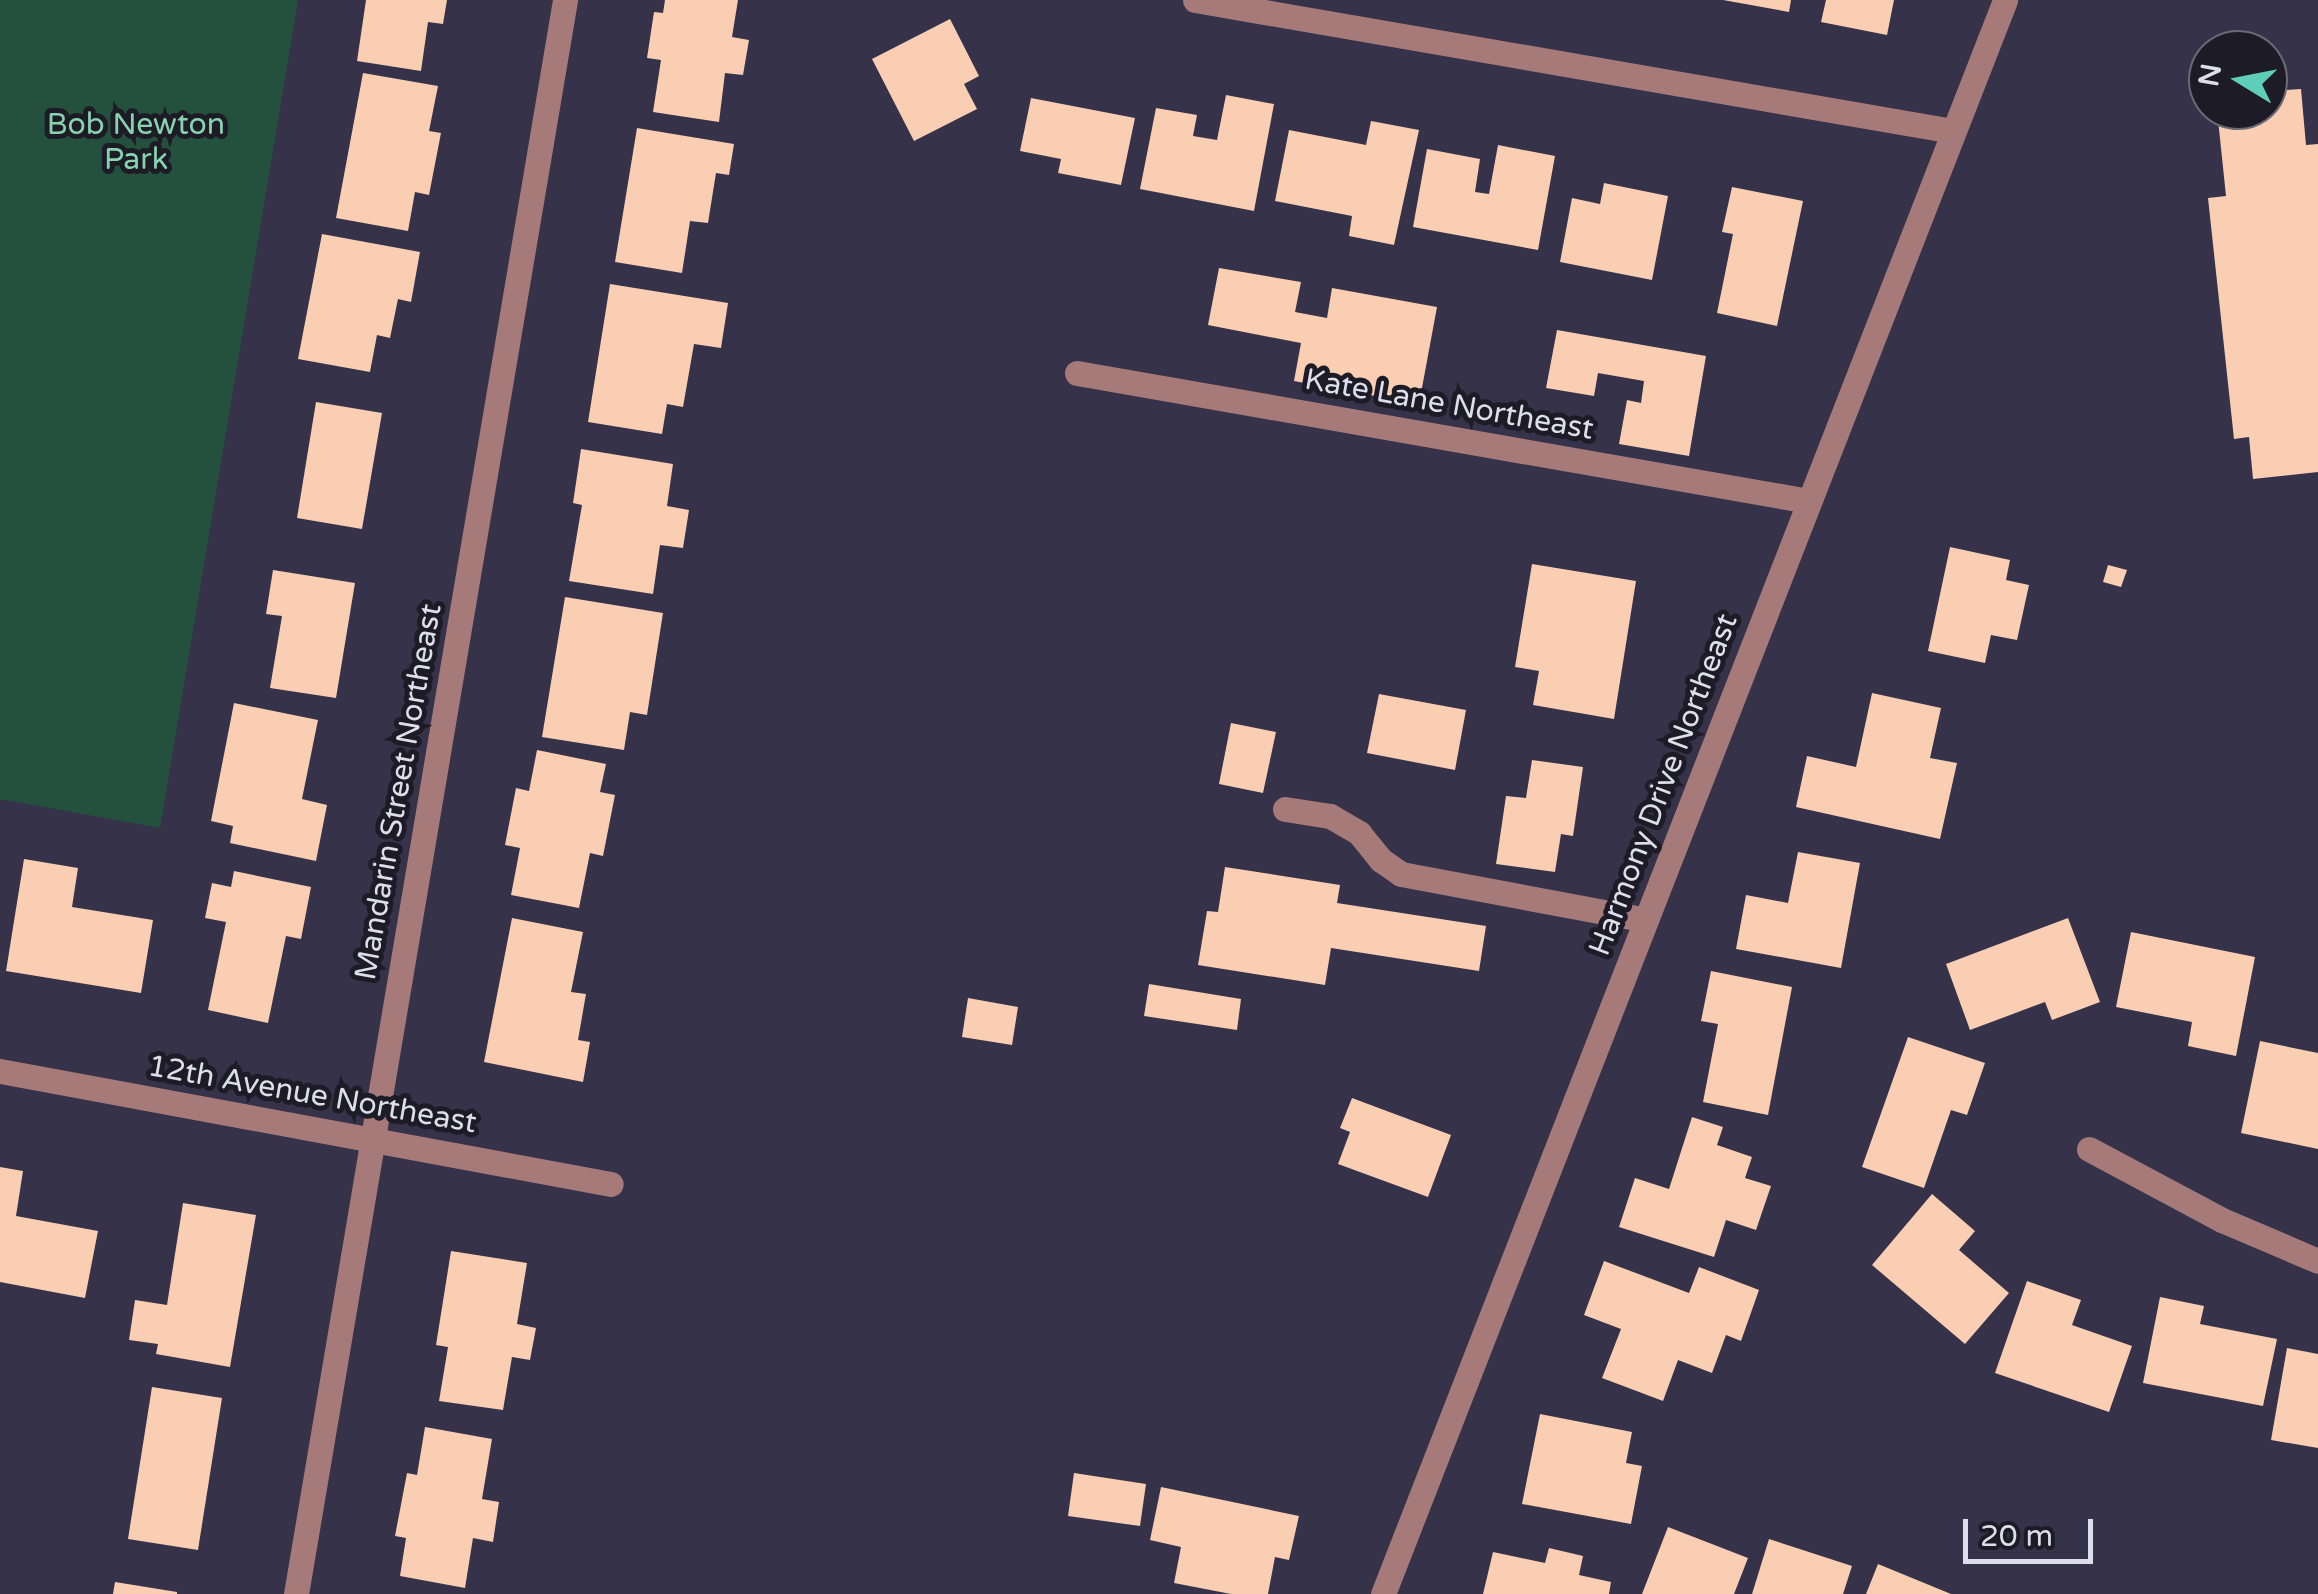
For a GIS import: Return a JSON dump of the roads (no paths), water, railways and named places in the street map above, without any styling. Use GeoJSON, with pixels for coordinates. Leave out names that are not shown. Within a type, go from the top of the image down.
{"type":"FeatureCollection","features":[{"type":"Feature","properties":{"kind":"street","name":"Mandarin Street Northeast"},"geometry":{"type":"LineString","coordinates":[[296,1594],[565,0]]}},
{"type":"Feature","properties":{"kind":"street"},"geometry":{"type":"LineString","coordinates":[[1195,0],[1953,131]]}},
{"type":"Feature","properties":{"kind":"street","name":"Harmony Drive Northeast"},"geometry":{"type":"LineString","coordinates":[[1383,1594],[2005,0]]}},
{"type":"Feature","properties":{"kind":"street","name":"Kate Lane Northeast"},"geometry":{"type":"LineString","coordinates":[[1077,373],[1809,501]]}},
{"type":"Feature","properties":{"kind":"street"},"geometry":{"type":"LineString","coordinates":[[1284,809],[1330,816],[1359,833],[1381,860],[1401,874],[1646,920]]}},
{"type":"Feature","properties":{"kind":"street","name":"12th Avenue Northeast"},"geometry":{"type":"LineString","coordinates":[[0,1071],[611,1184]]}},
{"type":"Feature","properties":{"kind":"street"},"geometry":{"type":"LineString","coordinates":[[2090,1149],[2222,1220],[2318,1261]]}},
{"type":"Feature","properties":{"kind":"park label","name":"Bob Newton Park"},"geometry":{"type":"Point","coordinates":[136,142]}}]}
